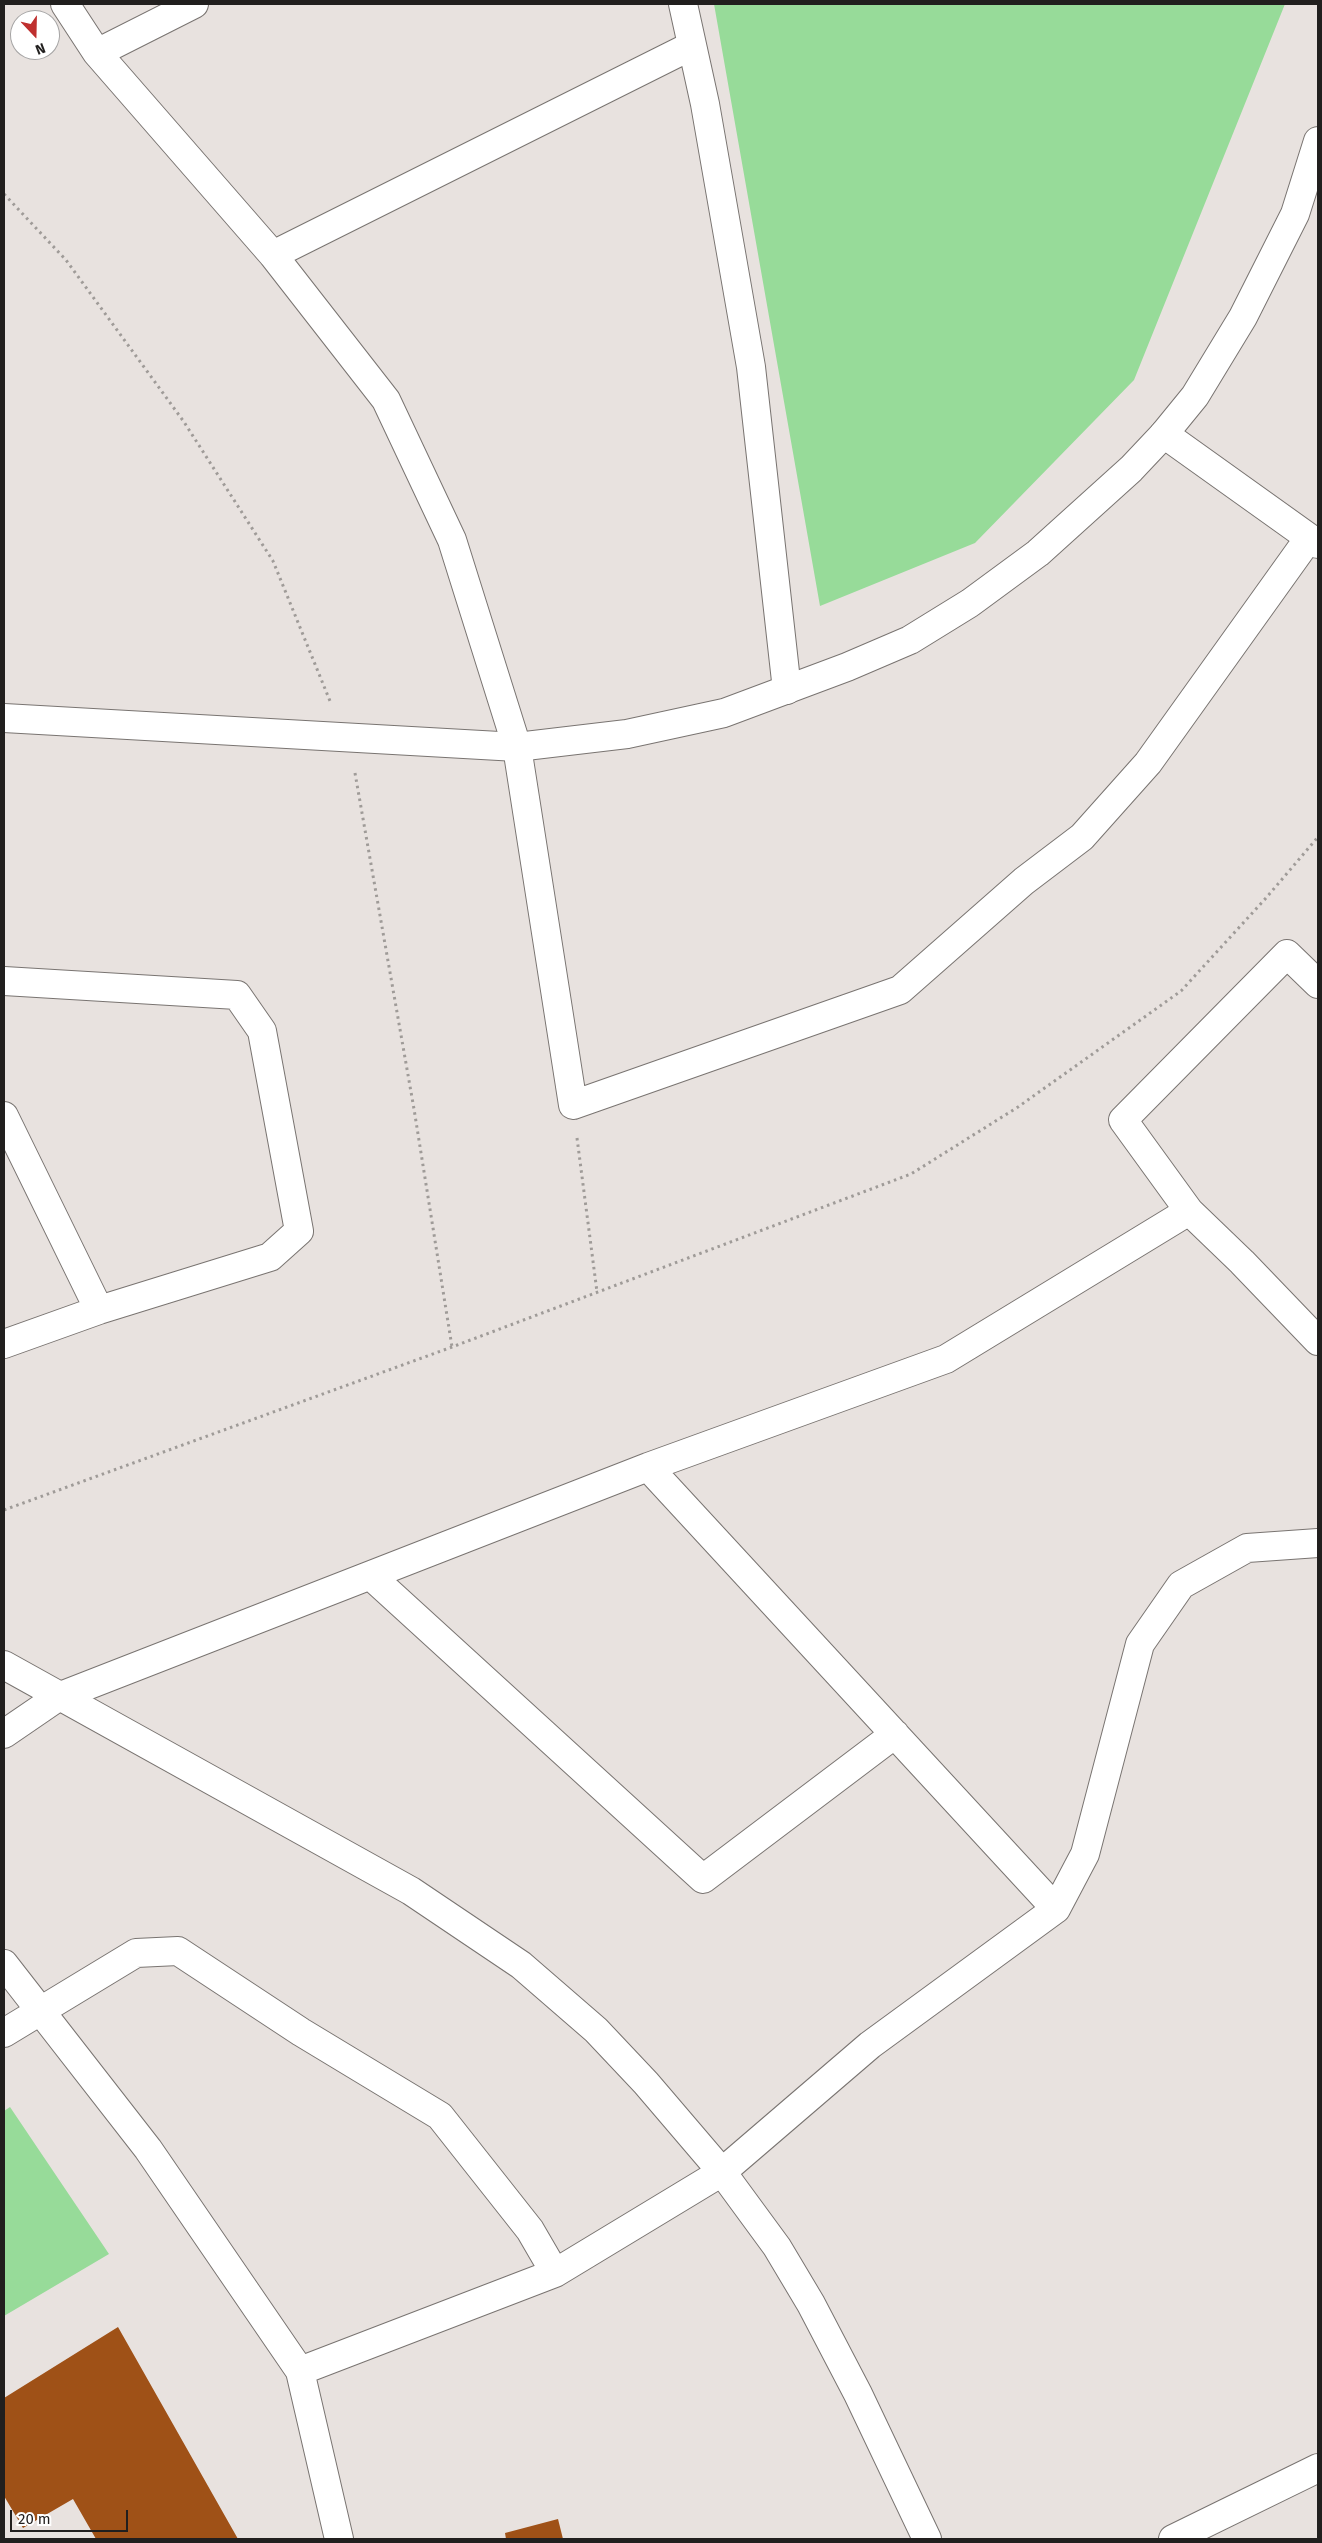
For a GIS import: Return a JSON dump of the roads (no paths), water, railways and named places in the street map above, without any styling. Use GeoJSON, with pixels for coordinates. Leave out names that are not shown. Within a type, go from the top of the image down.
{"type":"FeatureCollection","features":[{"type":"Feature","properties":{"kind":"street"},"geometry":{"type":"LineString","coordinates":[[66,4],[97,53],[273,255],[386,400],[452,540],[517,747],[573,1105],[900,990],[1024,881],[1082,837],[1148,763],[1314,541],[1164,434]]}},
{"type":"Feature","properties":{"kind":"street"},"geometry":{"type":"LineString","coordinates":[[97,53],[194,4]]}},
{"type":"Feature","properties":{"kind":"street"},"geometry":{"type":"LineString","coordinates":[[683,4],[705,104],[751,368],[787,690]]}},
{"type":"Feature","properties":{"kind":"street"},"geometry":{"type":"LineString","coordinates":[[273,255],[691,46]]}},
{"type":"Feature","properties":{"kind":"street"},"geometry":{"type":"LineString","coordinates":[[4,718],[517,747],[627,734],[724,712],[787,690],[910,640],[970,603],[1038,553],[1131,469],[1164,434],[1195,396],[1243,317],[1295,214],[1318,141]]}},
{"type":"Feature","properties":{"kind":"street"},"geometry":{"type":"LineString","coordinates":[[1318,984],[1287,954],[1123,1120],[1188,1211],[1242,1262],[1318,1341]]}},
{"type":"Feature","properties":{"kind":"street"},"geometry":{"type":"LineString","coordinates":[[4,981],[237,995],[262,1031],[299,1231],[270,1257],[99,1310],[4,1344]]}},
{"type":"Feature","properties":{"kind":"street"},"geometry":{"type":"LineString","coordinates":[[4,1116],[99,1310]]}},
{"type":"Feature","properties":{"kind":"street"},"geometry":{"type":"LineString","coordinates":[[4,1734],[58,1697],[648,1467],[946,1359],[1188,1211]]}},
{"type":"Feature","properties":{"kind":"street"},"geometry":{"type":"LineString","coordinates":[[648,1467],[1056,1909]]}},
{"type":"Feature","properties":{"kind":"street"},"geometry":{"type":"LineString","coordinates":[[300,2371],[555,2273],[722,2172],[870,2045],[1056,1909],[1085,1854],[1140,1644],[1181,1584],[1247,1548],[1318,1543]]}},
{"type":"Feature","properties":{"kind":"street"},"geometry":{"type":"LineString","coordinates":[[371,1576],[703,1879],[895,1734]]}},
{"type":"Feature","properties":{"kind":"street"},"geometry":{"type":"LineString","coordinates":[[4,1664],[58,1697],[260,1805],[411,1891],[521,1964],[596,2030],[646,2083],[722,2172],[777,2247],[812,2304],[858,2394],[926,2539]]}},
{"type":"Feature","properties":{"kind":"street"},"geometry":{"type":"LineString","coordinates":[[4,2033],[40,2009],[136,1953],[178,1952],[301,2032],[440,2116],[530,2230],[555,2273]]}},
{"type":"Feature","properties":{"kind":"street"},"geometry":{"type":"LineString","coordinates":[[4,1964],[148,2149],[300,2371],[339,2539]]}},
{"type":"Feature","properties":{"kind":"street"},"geometry":{"type":"LineString","coordinates":[[1173,2539],[1318,2468]]}}]}
